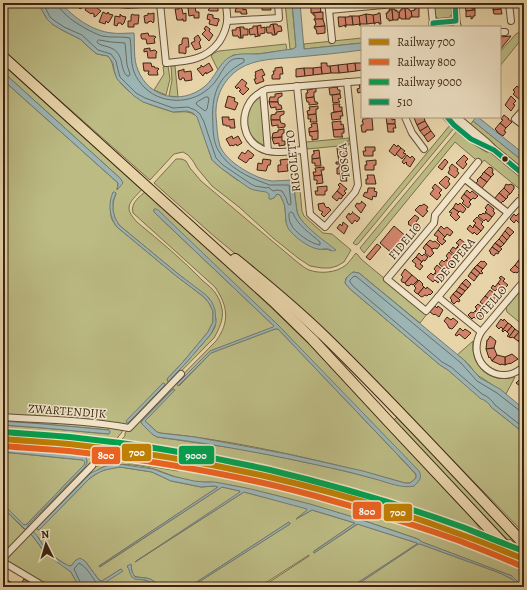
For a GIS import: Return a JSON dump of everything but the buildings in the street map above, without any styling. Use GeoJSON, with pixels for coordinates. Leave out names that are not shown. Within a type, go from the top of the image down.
{"type":"FeatureCollection","features":[{"type":"Feature","properties":{"kind":"highway"},"geometry":{"type":"LineString","coordinates":[[3,52],[180,212],[284,300],[323,336],[406,418],[524,544]]}},
{"type":"Feature","properties":{"kind":"highway"},"geometry":{"type":"LineString","coordinates":[[3,57],[273,301],[312,339],[524,566]]}},
{"type":"Feature","properties":{"kind":"street"},"geometry":{"type":"LineString","coordinates":[[111,3],[121,5],[155,3]]}},
{"type":"Feature","properties":{"kind":"street"},"geometry":{"type":"LineString","coordinates":[[160,3],[166,63],[192,60],[205,55],[214,48],[223,34],[227,22],[226,3]]}},
{"type":"Feature","properties":{"kind":"street"},"geometry":{"type":"LineString","coordinates":[[227,22],[279,18],[278,3]]}},
{"type":"Feature","properties":{"kind":"street"},"geometry":{"type":"LineString","coordinates":[[332,40],[329,6],[401,3]]}},
{"type":"Feature","properties":{"kind":"street"},"geometry":{"type":"LineString","coordinates":[[431,3],[433,25],[457,24],[454,3]]}},
{"type":"Feature","properties":{"kind":"street"},"geometry":{"type":"LineString","coordinates":[[509,3],[511,21]]}},
{"type":"Feature","properties":{"kind":"street"},"geometry":{"type":"LineString","coordinates":[[303,150],[276,152],[268,151],[260,149],[253,143],[247,135],[244,125],[245,113],[250,102],[257,94],[272,89],[361,81]]}},
{"type":"Feature","properties":{"kind":"street","name":"TOSCA"},"geometry":{"type":"LineString","coordinates":[[325,227],[355,192],[358,185],[347,82]]}},
{"type":"Feature","properties":{"kind":"street","name":"RIGOLETTO"},"geometry":{"type":"LineString","coordinates":[[297,86],[310,214],[325,227]]}},
{"type":"Feature","properties":{"kind":"street"},"geometry":{"type":"LineString","coordinates":[[263,91],[268,151]]}},
{"type":"Feature","properties":{"kind":"street"},"geometry":{"type":"LineString","coordinates":[[524,109],[515,119],[524,126]]}},
{"type":"Feature","properties":{"kind":"street"},"geometry":{"type":"LineString","coordinates":[[405,118],[412,133],[424,149]]}},
{"type":"Feature","properties":{"kind":"street"},"geometry":{"type":"LineString","coordinates":[[448,118],[471,139],[494,150]]}},
{"type":"Feature","properties":{"kind":"street"},"geometry":{"type":"LineString","coordinates":[[457,118],[524,175]]}},
{"type":"Feature","properties":{"kind":"street","name":"FIDELIO"},"geometry":{"type":"LineString","coordinates":[[438,297],[426,311],[387,279],[434,223],[436,215],[478,162]]}},
{"type":"Feature","properties":{"kind":"street"},"geometry":{"type":"LineString","coordinates":[[465,179],[508,213]]}},
{"type":"Feature","properties":{"kind":"street","name":"DE OPERA"},"geometry":{"type":"LineString","coordinates":[[481,332],[438,297],[519,201],[524,205]]}},
{"type":"Feature","properties":{"kind":"street","name":"OTELLO"},"geometry":{"type":"LineString","coordinates":[[524,281],[481,332],[476,342],[477,354],[482,364],[488,370],[496,374],[505,375],[514,373],[524,367]]}},
{"type":"Feature","properties":{"kind":"street","name":"ZWARTENDIJK"},"geometry":{"type":"LineString","coordinates":[[3,417],[104,424],[129,428],[181,374]]}},
{"type":"Feature","properties":{"kind":"street"},"geometry":{"type":"LineString","coordinates":[[3,558],[92,466]]}},
{"type":"Feature","properties":{"kind":"street"},"geometry":{"type":"LineString","coordinates":[[3,562],[45,587]]}},
{"type":"Feature","properties":{"kind":"shaded area"},"geometry":{"type":"Polygon","coordinates":[[[3,3],[38,3],[47,19],[52,24],[80,39],[97,54],[108,56],[120,83],[139,99],[168,111],[189,112],[198,117],[212,160],[237,180],[268,192],[270,194],[270,199],[274,198],[277,194],[280,195],[284,205],[286,223],[289,229],[301,240],[311,246],[319,249],[330,250],[299,217],[293,180],[299,180],[302,211],[304,216],[323,233],[332,234],[351,250],[344,262],[330,268],[322,268],[310,266],[298,258],[273,238],[239,207],[212,186],[188,155],[183,152],[174,154],[150,180],[3,50],[3,3]]]}},
{"type":"Feature","properties":{"kind":"shaded area"},"geometry":{"type":"Polygon","coordinates":[[[285,3],[292,3],[296,47],[293,49],[290,49],[285,3]]]}},
{"type":"Feature","properties":{"kind":"shaded area"},"geometry":{"type":"Polygon","coordinates":[[[433,3],[452,3],[453,17],[452,18],[451,15],[450,18],[437,18],[434,13],[433,3]]]}},
{"type":"Feature","properties":{"kind":"shaded area"},"geometry":{"type":"Polygon","coordinates":[[[520,32],[524,36],[501,65],[501,51],[516,34],[520,32]]]}},
{"type":"Feature","properties":{"kind":"shaded area"},"geometry":{"type":"Polygon","coordinates":[[[361,38],[361,43],[304,49],[304,44],[361,38]]]}},
{"type":"Feature","properties":{"kind":"shaded area"},"geometry":{"type":"Polygon","coordinates":[[[286,44],[287,50],[258,54],[233,55],[218,70],[211,56],[219,51],[286,44]]]}},
{"type":"Feature","properties":{"kind":"shaded area"},"geometry":{"type":"Polygon","coordinates":[[[3,60],[144,187],[130,204],[129,208],[133,217],[210,287],[220,301],[222,320],[214,338],[128,425],[3,416],[3,80],[118,183],[117,190],[121,179],[3,72],[3,60]],[[115,192],[112,197],[110,209],[112,218],[117,227],[204,297],[213,311],[213,322],[208,332],[167,379],[168,381],[211,334],[215,327],[216,319],[209,298],[119,225],[113,210],[113,202],[116,194],[115,192]]]}},
{"type":"Feature","properties":{"kind":"shaded area"},"geometry":{"type":"Polygon","coordinates":[[[168,66],[170,79],[166,95],[154,90],[164,74],[163,67],[168,66]]]}},
{"type":"Feature","properties":{"kind":"shaded area"},"geometry":{"type":"Polygon","coordinates":[[[171,66],[175,66],[178,97],[169,96],[172,80],[171,66]]]}},
{"type":"Feature","properties":{"kind":"shaded area"},"geometry":{"type":"Polygon","coordinates":[[[261,95],[266,146],[254,139],[248,129],[247,123],[248,110],[251,104],[261,95]]]}},
{"type":"Feature","properties":{"kind":"shaded area"},"geometry":{"type":"Polygon","coordinates":[[[473,121],[524,162],[524,169],[470,125],[473,121]]]}},
{"type":"Feature","properties":{"kind":"shaded area"},"geometry":{"type":"Polygon","coordinates":[[[450,125],[454,128],[450,133],[358,244],[356,245],[353,243],[450,125]]]}},
{"type":"Feature","properties":{"kind":"shaded area"},"geometry":{"type":"Polygon","coordinates":[[[457,131],[500,157],[524,177],[524,200],[518,195],[522,191],[484,160],[481,164],[455,142],[364,253],[360,248],[457,131]]]}},
{"type":"Feature","properties":{"kind":"shaded area"},"geometry":{"type":"Polygon","coordinates":[[[349,138],[347,143],[349,143],[349,145],[307,149],[306,142],[349,138]]]}},
{"type":"Feature","properties":{"kind":"shaded area"},"geometry":{"type":"Polygon","coordinates":[[[176,159],[186,161],[201,181],[305,268],[318,272],[338,270],[346,265],[356,253],[361,259],[427,314],[420,323],[359,273],[353,272],[346,278],[345,283],[350,289],[524,433],[524,533],[342,347],[287,296],[215,237],[154,183],[176,159]]]}},
{"type":"Feature","properties":{"kind":"shaded area"},"geometry":{"type":"Polygon","coordinates":[[[147,190],[311,346],[464,508],[481,530],[388,500],[300,475],[210,456],[119,442],[125,436],[125,433],[216,341],[224,327],[226,314],[223,301],[215,287],[133,213],[132,209],[135,202],[147,190]],[[154,210],[154,212],[274,326],[210,351],[177,384],[179,386],[211,353],[278,329],[397,454],[279,326],[154,210]],[[174,389],[141,422],[152,434],[157,437],[234,448],[286,458],[405,486],[414,486],[420,479],[416,475],[416,478],[410,483],[405,483],[273,451],[157,432],[145,421],[174,389]]]}},
{"type":"Feature","properties":{"kind":"shaded area"},"geometry":{"type":"Polygon","coordinates":[[[521,288],[524,290],[524,326],[507,312],[506,307],[521,288]]]}},
{"type":"Feature","properties":{"kind":"shaded area"},"geometry":{"type":"Polygon","coordinates":[[[473,341],[475,359],[484,371],[490,376],[498,378],[506,379],[515,377],[506,394],[478,376],[463,359],[457,355],[473,341]]]}},
{"type":"Feature","properties":{"kind":"shaded area"},"geometry":{"type":"Polygon","coordinates":[[[400,415],[523,545],[497,535],[391,422],[400,415]]]}},
{"type":"Feature","properties":{"kind":"shaded area"},"geometry":{"type":"Polygon","coordinates":[[[3,419],[104,426],[122,430],[122,432],[115,441],[3,431],[3,425],[109,434],[109,430],[3,421],[3,419]]]}},
{"type":"Feature","properties":{"kind":"shaded area"},"geometry":{"type":"Polygon","coordinates":[[[3,442],[103,451],[3,556],[3,508],[24,529],[26,529],[28,525],[85,467],[87,461],[86,457],[3,447],[3,442]]]}},
{"type":"Feature","properties":{"kind":"shaded area"},"geometry":{"type":"Polygon","coordinates":[[[3,452],[83,460],[85,461],[85,464],[27,524],[24,525],[3,504],[3,452]]]}},
{"type":"Feature","properties":{"kind":"shaded area"},"geometry":{"type":"Polygon","coordinates":[[[107,453],[183,465],[259,480],[331,497],[395,516],[480,545],[506,557],[524,576],[524,587],[512,576],[422,542],[418,539],[335,512],[242,487],[210,482],[190,481],[151,468],[119,464],[97,470],[37,529],[39,530],[89,479],[99,472],[120,467],[152,472],[171,481],[201,487],[218,487],[99,566],[100,567],[222,487],[240,491],[240,493],[135,562],[244,492],[307,508],[308,510],[296,519],[312,510],[355,523],[314,551],[314,553],[358,524],[417,543],[358,584],[420,544],[500,573],[512,579],[520,587],[262,587],[309,555],[259,587],[191,587],[290,524],[289,522],[189,587],[163,587],[150,579],[134,576],[131,565],[127,567],[129,567],[134,578],[148,581],[159,587],[98,587],[121,569],[102,581],[99,580],[85,561],[76,560],[71,566],[68,566],[56,558],[43,546],[39,538],[31,534],[42,549],[71,572],[79,587],[49,587],[7,562],[7,558],[93,468],[107,462],[118,461],[178,471],[178,469],[120,459],[99,460],[107,453]]]}},
{"type":"Feature","properties":{"kind":"water"},"geometry":{"type":"Polygon","coordinates":[[[38,3],[61,3],[77,18],[90,26],[105,32],[134,33],[135,61],[143,80],[158,92],[166,96],[176,97],[195,93],[204,87],[208,84],[224,61],[232,56],[241,54],[266,53],[293,49],[296,47],[292,3],[300,3],[304,49],[361,43],[361,50],[260,61],[246,65],[233,73],[224,84],[216,109],[218,139],[223,152],[228,158],[242,169],[265,180],[293,180],[299,217],[314,232],[336,250],[333,251],[314,248],[297,238],[287,226],[284,205],[280,195],[277,194],[274,198],[269,199],[269,194],[249,188],[212,160],[197,117],[193,113],[187,111],[173,112],[143,102],[134,96],[117,79],[113,63],[108,56],[97,54],[80,39],[52,24],[47,19],[38,3]]]}},
{"type":"Feature","properties":{"kind":"water"},"geometry":{"type":"Polygon","coordinates":[[[3,72],[121,179],[123,183],[118,189],[118,183],[3,80],[3,72]]]}},
{"type":"Feature","properties":{"kind":"water"},"geometry":{"type":"Polygon","coordinates":[[[475,118],[479,118],[524,154],[524,162],[473,121],[475,118]]]}},
{"type":"Feature","properties":{"kind":"water"},"geometry":{"type":"Polygon","coordinates":[[[113,192],[116,193],[113,201],[113,210],[119,225],[206,295],[212,302],[215,310],[216,323],[211,334],[168,382],[167,379],[208,332],[213,322],[213,311],[204,297],[117,227],[112,219],[110,210],[110,201],[113,192]]]}},
{"type":"Feature","properties":{"kind":"water"},"geometry":{"type":"Polygon","coordinates":[[[154,209],[158,210],[279,326],[419,471],[420,478],[414,486],[400,486],[342,470],[266,454],[157,437],[142,424],[141,422],[174,389],[175,390],[145,421],[157,432],[195,437],[287,454],[363,471],[405,483],[410,483],[416,478],[416,474],[278,329],[211,353],[178,386],[177,384],[210,351],[274,326],[154,212],[154,209]]]}},
{"type":"Feature","properties":{"kind":"water"},"geometry":{"type":"Polygon","coordinates":[[[353,272],[359,273],[464,360],[480,378],[500,389],[524,409],[524,433],[491,407],[487,402],[481,399],[350,289],[345,283],[349,275],[353,272]]]}},
{"type":"Feature","properties":{"kind":"water"},"geometry":{"type":"Polygon","coordinates":[[[163,383],[165,385],[127,423],[126,421],[163,383]]]}},
{"type":"Feature","properties":{"kind":"water"},"geometry":{"type":"Polygon","coordinates":[[[3,421],[109,430],[110,432],[109,434],[3,425],[3,421]]]}},
{"type":"Feature","properties":{"kind":"water"},"geometry":{"type":"Polygon","coordinates":[[[3,447],[83,455],[86,457],[87,463],[85,467],[28,525],[27,529],[25,529],[3,508],[3,504],[24,525],[27,524],[84,465],[85,462],[83,460],[3,452],[3,447]]]}},
{"type":"Feature","properties":{"kind":"water"},"geometry":{"type":"Polygon","coordinates":[[[118,464],[153,469],[172,476],[194,481],[215,482],[251,489],[350,516],[418,539],[422,542],[512,576],[523,587],[520,587],[512,579],[500,573],[420,544],[358,584],[357,583],[417,543],[357,524],[314,553],[313,552],[355,523],[312,510],[296,519],[307,509],[244,492],[148,553],[240,492],[222,487],[99,567],[218,487],[201,487],[171,481],[152,472],[120,467],[104,470],[89,479],[39,530],[37,529],[91,473],[106,466],[118,464]]]}},
{"type":"Feature","properties":{"kind":"water"},"geometry":{"type":"Polygon","coordinates":[[[289,522],[290,524],[189,587],[289,522]]]}},
{"type":"Feature","properties":{"kind":"water"},"geometry":{"type":"Polygon","coordinates":[[[33,532],[45,548],[56,558],[71,566],[80,558],[85,561],[99,580],[102,581],[121,569],[123,571],[98,587],[79,587],[71,572],[44,551],[31,534],[33,532]]]}},
{"type":"Feature","properties":{"kind":"water"},"geometry":{"type":"Polygon","coordinates":[[[131,564],[132,572],[135,577],[150,579],[163,587],[145,580],[133,578],[127,566],[131,564]]]}},
{"type":"Feature","properties":{"kind":"rail line","name":"9000"},"geometry":{"type":"LineString","coordinates":[[4,432],[70,437],[120,443],[195,455],[270,470],[344,489],[393,504],[465,528],[524,551]]}},
{"type":"Feature","properties":{"kind":"rail line","name":"700"},"geometry":{"type":"LineString","coordinates":[[3,439],[69,444],[119,450],[219,466],[269,477],[318,489],[390,510],[438,526],[524,559]]}},
{"type":"Feature","properties":{"kind":"rail line","name":"800"},"geometry":{"type":"LineString","coordinates":[[3,446],[69,451],[136,460],[202,470],[268,484],[333,501],[413,525],[460,541],[521,566]]}},
{"type":"Feature","properties":{"kind":"transit line","name":"510"},"geometry":{"type":"LineString","coordinates":[[433,26],[433,23],[456,21],[455,3]]}},
{"type":"Feature","properties":{"kind":"transit line","name":"510"},"geometry":{"type":"LineString","coordinates":[[448,118],[471,139],[494,150],[524,175]]}}]}
